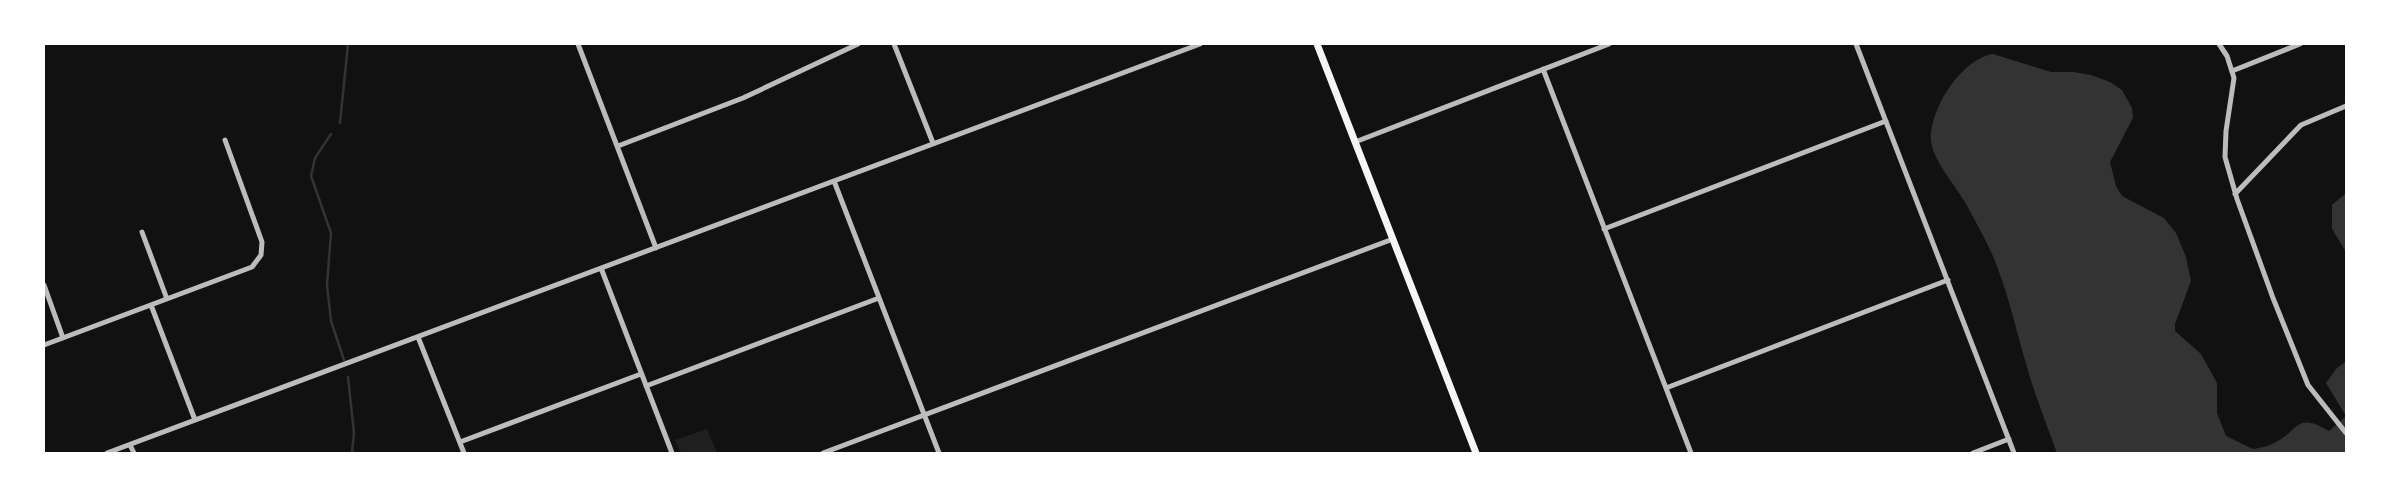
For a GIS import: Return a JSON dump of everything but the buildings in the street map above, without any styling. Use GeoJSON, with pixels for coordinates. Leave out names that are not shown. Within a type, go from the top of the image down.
{"type":"FeatureCollection","features":[{"type":"Feature","properties":{"kind":"main road"},"geometry":{"type":"LineString","coordinates":[[1317,44],[1476,453]]}},
{"type":"Feature","properties":{"kind":"street"},"geometry":{"type":"LineString","coordinates":[[578,44],[656,248]]}},
{"type":"Feature","properties":{"kind":"street"},"geometry":{"type":"LineString","coordinates":[[618,146],[744,98],[835,53],[858,44]]}},
{"type":"Feature","properties":{"kind":"street"},"geometry":{"type":"LineString","coordinates":[[894,44],[933,143]]}},
{"type":"Feature","properties":{"kind":"street"},"geometry":{"type":"LineString","coordinates":[[107,453],[1200,44]]}},
{"type":"Feature","properties":{"kind":"street"},"geometry":{"type":"LineString","coordinates":[[1355,142],[1609,44]]}},
{"type":"Feature","properties":{"kind":"street"},"geometry":{"type":"LineString","coordinates":[[1856,44],[2014,453]]}},
{"type":"Feature","properties":{"kind":"street"},"geometry":{"type":"LineString","coordinates":[[2219,44],[2227,56],[2234,78],[2226,130],[2225,157],[2235,194],[2272,298],[2308,385],[2346,433]]}},
{"type":"Feature","properties":{"kind":"street"},"geometry":{"type":"LineString","coordinates":[[2232,70],[2300,44]]}},
{"type":"Feature","properties":{"kind":"street"},"geometry":{"type":"LineString","coordinates":[[1543,69],[1691,453]]}},
{"type":"Feature","properties":{"kind":"street"},"geometry":{"type":"LineString","coordinates":[[2235,194],[2301,125],[2346,106]]}},
{"type":"Feature","properties":{"kind":"street"},"geometry":{"type":"LineString","coordinates":[[1604,229],[1886,121]]}},
{"type":"Feature","properties":{"kind":"street"},"geometry":{"type":"LineString","coordinates":[[44,345],[252,267],[261,255],[262,242],[225,140]]}},
{"type":"Feature","properties":{"kind":"street"},"geometry":{"type":"LineString","coordinates":[[834,180],[939,453]]}},
{"type":"Feature","properties":{"kind":"street"},"geometry":{"type":"LineString","coordinates":[[142,232],[167,299]]}},
{"type":"Feature","properties":{"kind":"street"},"geometry":{"type":"LineString","coordinates":[[823,453],[1393,239]]}},
{"type":"Feature","properties":{"kind":"street"},"geometry":{"type":"LineString","coordinates":[[601,268],[672,453]]}},
{"type":"Feature","properties":{"kind":"street"},"geometry":{"type":"LineString","coordinates":[[1666,388],[1948,280]]}},
{"type":"Feature","properties":{"kind":"street"},"geometry":{"type":"LineString","coordinates":[[44,285],[63,338]]}},
{"type":"Feature","properties":{"kind":"street"},"geometry":{"type":"LineString","coordinates":[[646,386],[880,298]]}},
{"type":"Feature","properties":{"kind":"street"},"geometry":{"type":"LineString","coordinates":[[151,305],[195,420]]}},
{"type":"Feature","properties":{"kind":"street"},"geometry":{"type":"LineString","coordinates":[[418,337],[464,453]]}},
{"type":"Feature","properties":{"kind":"street"},"geometry":{"type":"LineString","coordinates":[[460,442],[641,374]]}},
{"type":"Feature","properties":{"kind":"street"},"geometry":{"type":"LineString","coordinates":[[1973,453],[2009,439]]}},
{"type":"Feature","properties":{"kind":"street"},"geometry":{"type":"LineString","coordinates":[[130,445],[134,453]]}},
{"type":"Feature","properties":{"kind":"shaded area"},"geometry":{"type":"Polygon","coordinates":[[[1993,54],[2051,72],[2074,72],[2091,75],[2110,82],[2122,90],[2132,108],[2133,118],[2110,162],[2116,186],[2122,196],[2164,218],[2176,233],[2186,257],[2191,281],[2175,324],[2175,331],[2201,354],[2217,383],[2217,413],[2226,436],[2255,449],[2267,446],[2281,439],[2303,423],[2318,425],[2329,431],[2346,416],[2346,453],[2057,453],[2023,355],[1995,260],[1966,204],[1936,157],[1931,141],[1935,115],[1949,88],[1970,65],[1981,58],[1993,54]]]}},
{"type":"Feature","properties":{"kind":"shaded area"},"geometry":{"type":"Polygon","coordinates":[[[2346,193],[2346,252],[2332,229],[2332,205],[2346,193]]]}},
{"type":"Feature","properties":{"kind":"shaded area"},"geometry":{"type":"Polygon","coordinates":[[[2346,361],[2346,416],[2326,383],[2336,369],[2346,361]]]}},
{"type":"Feature","properties":{"kind":"shaded area"},"geometry":{"type":"Polygon","coordinates":[[[707,429],[717,453],[681,453],[675,440],[707,429]]]}},
{"type":"Feature","properties":{"kind":"waterway"},"geometry":{"type":"LineString","coordinates":[[340,123],[348,44]]}},
{"type":"Feature","properties":{"kind":"waterway"},"geometry":{"type":"LineString","coordinates":[[331,134],[315,158],[311,176],[331,233],[327,285],[331,321],[344,360]]}},
{"type":"Feature","properties":{"kind":"waterway"},"geometry":{"type":"LineString","coordinates":[[348,377],[354,433],[352,453]]}}]}
